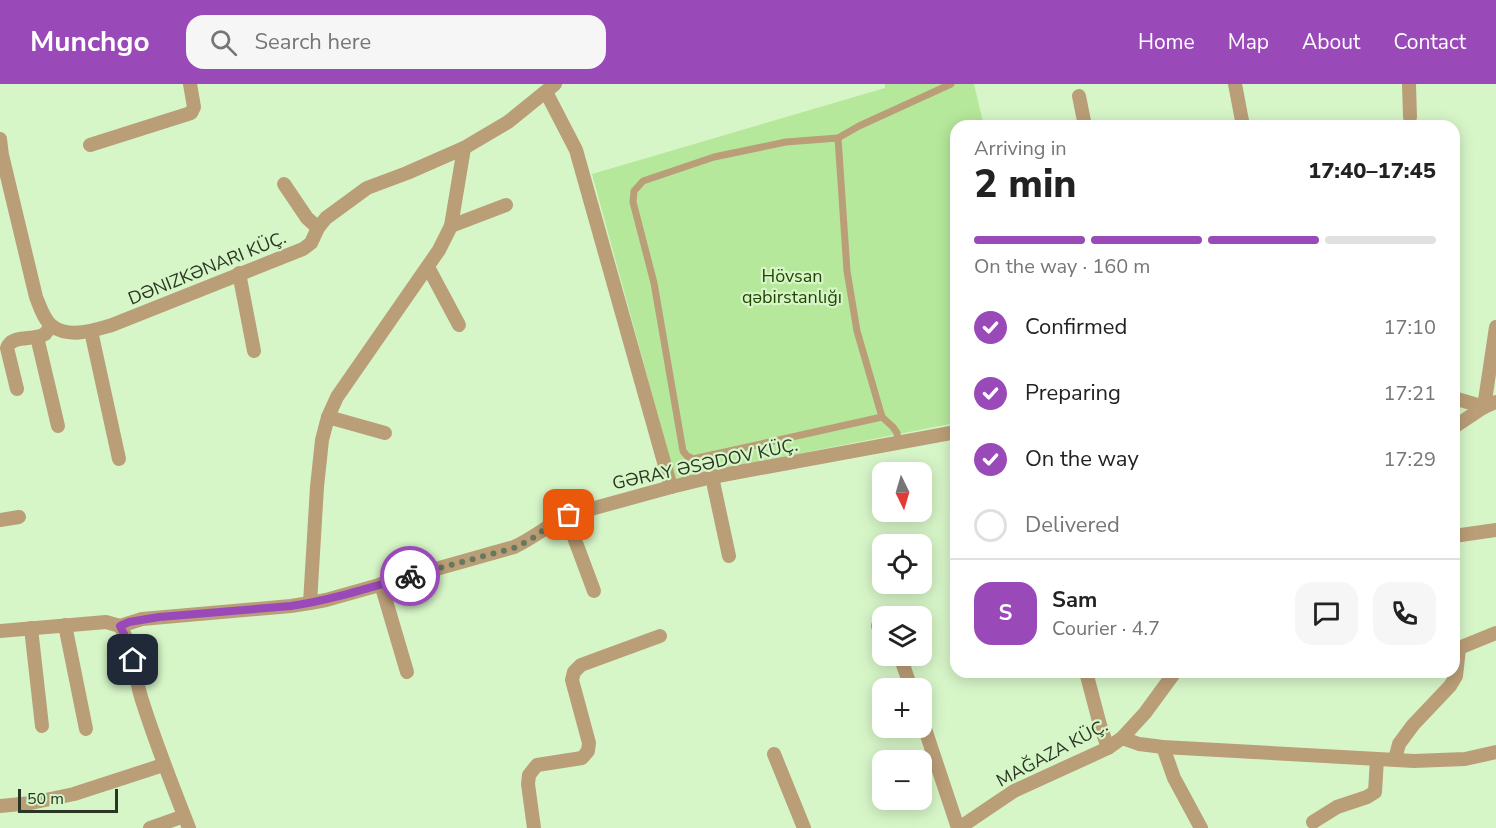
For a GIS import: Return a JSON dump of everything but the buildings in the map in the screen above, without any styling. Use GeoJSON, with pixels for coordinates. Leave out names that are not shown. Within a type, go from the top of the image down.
{"type":"FeatureCollection","features":[{"type":"Feature","properties":{"kind":"street"},"geometry":{"type":"LineString","coordinates":[[90,145],[191,113],[194,106],[190,84]]}},
{"type":"Feature","properties":{"kind":"street"},"geometry":{"type":"LineString","coordinates":[[1235,84],[1242,120]]}},
{"type":"Feature","properties":{"kind":"street"},"geometry":{"type":"LineString","coordinates":[[1409,84],[1410,117]]}},
{"type":"Feature","properties":{"kind":"street"},"geometry":{"type":"LineString","coordinates":[[0,139],[36,297],[52,326],[75,333],[112,325],[303,249],[311,243],[326,218],[367,188],[464,148],[508,122],[551,88],[576,150],[671,487]]}},
{"type":"Feature","properties":{"kind":"street"},"geometry":{"type":"LineString","coordinates":[[1079,96],[1084,120]]}},
{"type":"Feature","properties":{"kind":"street"},"geometry":{"type":"LineString","coordinates":[[310,603],[317,487],[322,440],[328,417],[337,397],[439,250],[451,226],[464,148]]}},
{"type":"Feature","properties":{"kind":"street"},"geometry":{"type":"LineString","coordinates":[[284,184],[307,218],[318,228]]}},
{"type":"Feature","properties":{"kind":"street"},"geometry":{"type":"LineString","coordinates":[[451,226],[506,205]]}},
{"type":"Feature","properties":{"kind":"street"},"geometry":{"type":"LineString","coordinates":[[428,267],[459,325]]}},
{"type":"Feature","properties":{"kind":"street"},"geometry":{"type":"LineString","coordinates":[[239,273],[254,351]]}},
{"type":"Feature","properties":{"kind":"street"},"geometry":{"type":"LineString","coordinates":[[17,389],[8,344],[12,340],[37,337],[52,326]]}},
{"type":"Feature","properties":{"kind":"street"},"geometry":{"type":"LineString","coordinates":[[1490,404],[1496,327]]}},
{"type":"Feature","properties":{"kind":"street"},"geometry":{"type":"LineString","coordinates":[[91,331],[118,459]]}},
{"type":"Feature","properties":{"kind":"street"},"geometry":{"type":"LineString","coordinates":[[37,337],[58,426]]}},
{"type":"Feature","properties":{"kind":"street"},"geometry":{"type":"LineString","coordinates":[[1460,399],[1490,404]]}},
{"type":"Feature","properties":{"kind":"street"},"geometry":{"type":"LineString","coordinates":[[1460,423],[1490,404]]}},
{"type":"Feature","properties":{"kind":"street"},"geometry":{"type":"LineString","coordinates":[[328,417],[385,433]]}},
{"type":"Feature","properties":{"kind":"street","name":"GƏRAY ƏSƏDOV KÜÇ."},"geometry":{"type":"LineString","coordinates":[[120,626],[142,619],[291,606],[326,600],[514,548],[530,540],[559,519],[596,507],[712,477],[950,433]]}},
{"type":"Feature","properties":{"kind":"street"},"geometry":{"type":"LineString","coordinates":[[712,477],[729,556]]}},
{"type":"Feature","properties":{"kind":"street"},"geometry":{"type":"LineString","coordinates":[[0,520],[19,517]]}},
{"type":"Feature","properties":{"kind":"street"},"geometry":{"type":"LineString","coordinates":[[559,519],[572,532],[594,591]]}},
{"type":"Feature","properties":{"kind":"street"},"geometry":{"type":"LineString","coordinates":[[1460,534],[1496,530]]}},
{"type":"Feature","properties":{"kind":"street"},"geometry":{"type":"LineString","coordinates":[[381,584],[407,672]]}},
{"type":"Feature","properties":{"kind":"street"},"geometry":{"type":"LineString","coordinates":[[0,631],[106,622],[120,626],[128,642],[141,695],[163,765],[187,822],[150,828]]}},
{"type":"Feature","properties":{"kind":"street"},"geometry":{"type":"LineString","coordinates":[[65,625],[86,729]]}},
{"type":"Feature","properties":{"kind":"street"},"geometry":{"type":"LineString","coordinates":[[30,628],[42,726]]}},
{"type":"Feature","properties":{"kind":"street"},"geometry":{"type":"LineString","coordinates":[[1460,648],[1496,633]]}},
{"type":"Feature","properties":{"kind":"street"},"geometry":{"type":"LineString","coordinates":[[534,828],[528,784],[529,775],[537,765],[582,758],[588,751],[589,743],[572,681],[574,672],[581,665],[660,636]]}},
{"type":"Feature","properties":{"kind":"street"},"geometry":{"type":"LineString","coordinates":[[1088,678],[1108,748]]}},
{"type":"Feature","properties":{"kind":"street","name":"MAĞAZA KÜÇ."},"geometry":{"type":"LineString","coordinates":[[959,828],[1014,791],[1108,748],[1122,738],[1145,713],[1171,678]]}},
{"type":"Feature","properties":{"kind":"street"},"geometry":{"type":"LineString","coordinates":[[1395,759],[1399,744],[1413,724],[1450,686],[1455,678]]}},
{"type":"Feature","properties":{"kind":"street"},"geometry":{"type":"LineString","coordinates":[[928,738],[959,828]]}},
{"type":"Feature","properties":{"kind":"street"},"geometry":{"type":"LineString","coordinates":[[1122,738],[1139,744],[1163,747],[1413,761],[1465,759],[1496,752]]}},
{"type":"Feature","properties":{"kind":"street"},"geometry":{"type":"LineString","coordinates":[[1163,747],[1174,778],[1201,828]]}},
{"type":"Feature","properties":{"kind":"street"},"geometry":{"type":"LineString","coordinates":[[774,754],[804,828]]}},
{"type":"Feature","properties":{"kind":"street"},"geometry":{"type":"LineString","coordinates":[[1314,822],[1337,807],[1375,792],[1377,759]]}},
{"type":"Feature","properties":{"kind":"street"},"geometry":{"type":"LineString","coordinates":[[0,806],[31,803],[74,794],[163,765]]}},
{"type":"Feature","properties":{"kind":"lane"},"geometry":{"type":"LineString","coordinates":[[882,417],[693,459],[687,456],[683,451],[654,283],[633,202],[634,191],[643,181],[714,157],[786,142],[838,138],[951,84]]}},
{"type":"Feature","properties":{"kind":"lane"},"geometry":{"type":"LineString","coordinates":[[838,138],[847,271],[856,331],[882,417],[897,434],[898,443]]}},
{"type":"Feature","properties":{"kind":"green space","name":"Hövsan qəbirstanlığı"},"geometry":{"type":"Polygon","coordinates":[[[885,84],[974,84],[983,120],[950,120],[950,424],[675,478],[592,174],[885,88],[885,84]]]}},
{"type":"Feature","properties":{"kind":"way so far"},"geometry":{"type":"LineString","coordinates":[[410,576],[514,548],[569,515]]}},
{"type":"Feature","properties":{"kind":"route"},"geometry":{"type":"LineString","coordinates":[[133,660],[120,626],[129,622],[177,615],[310,603],[410,576]]}}]}
